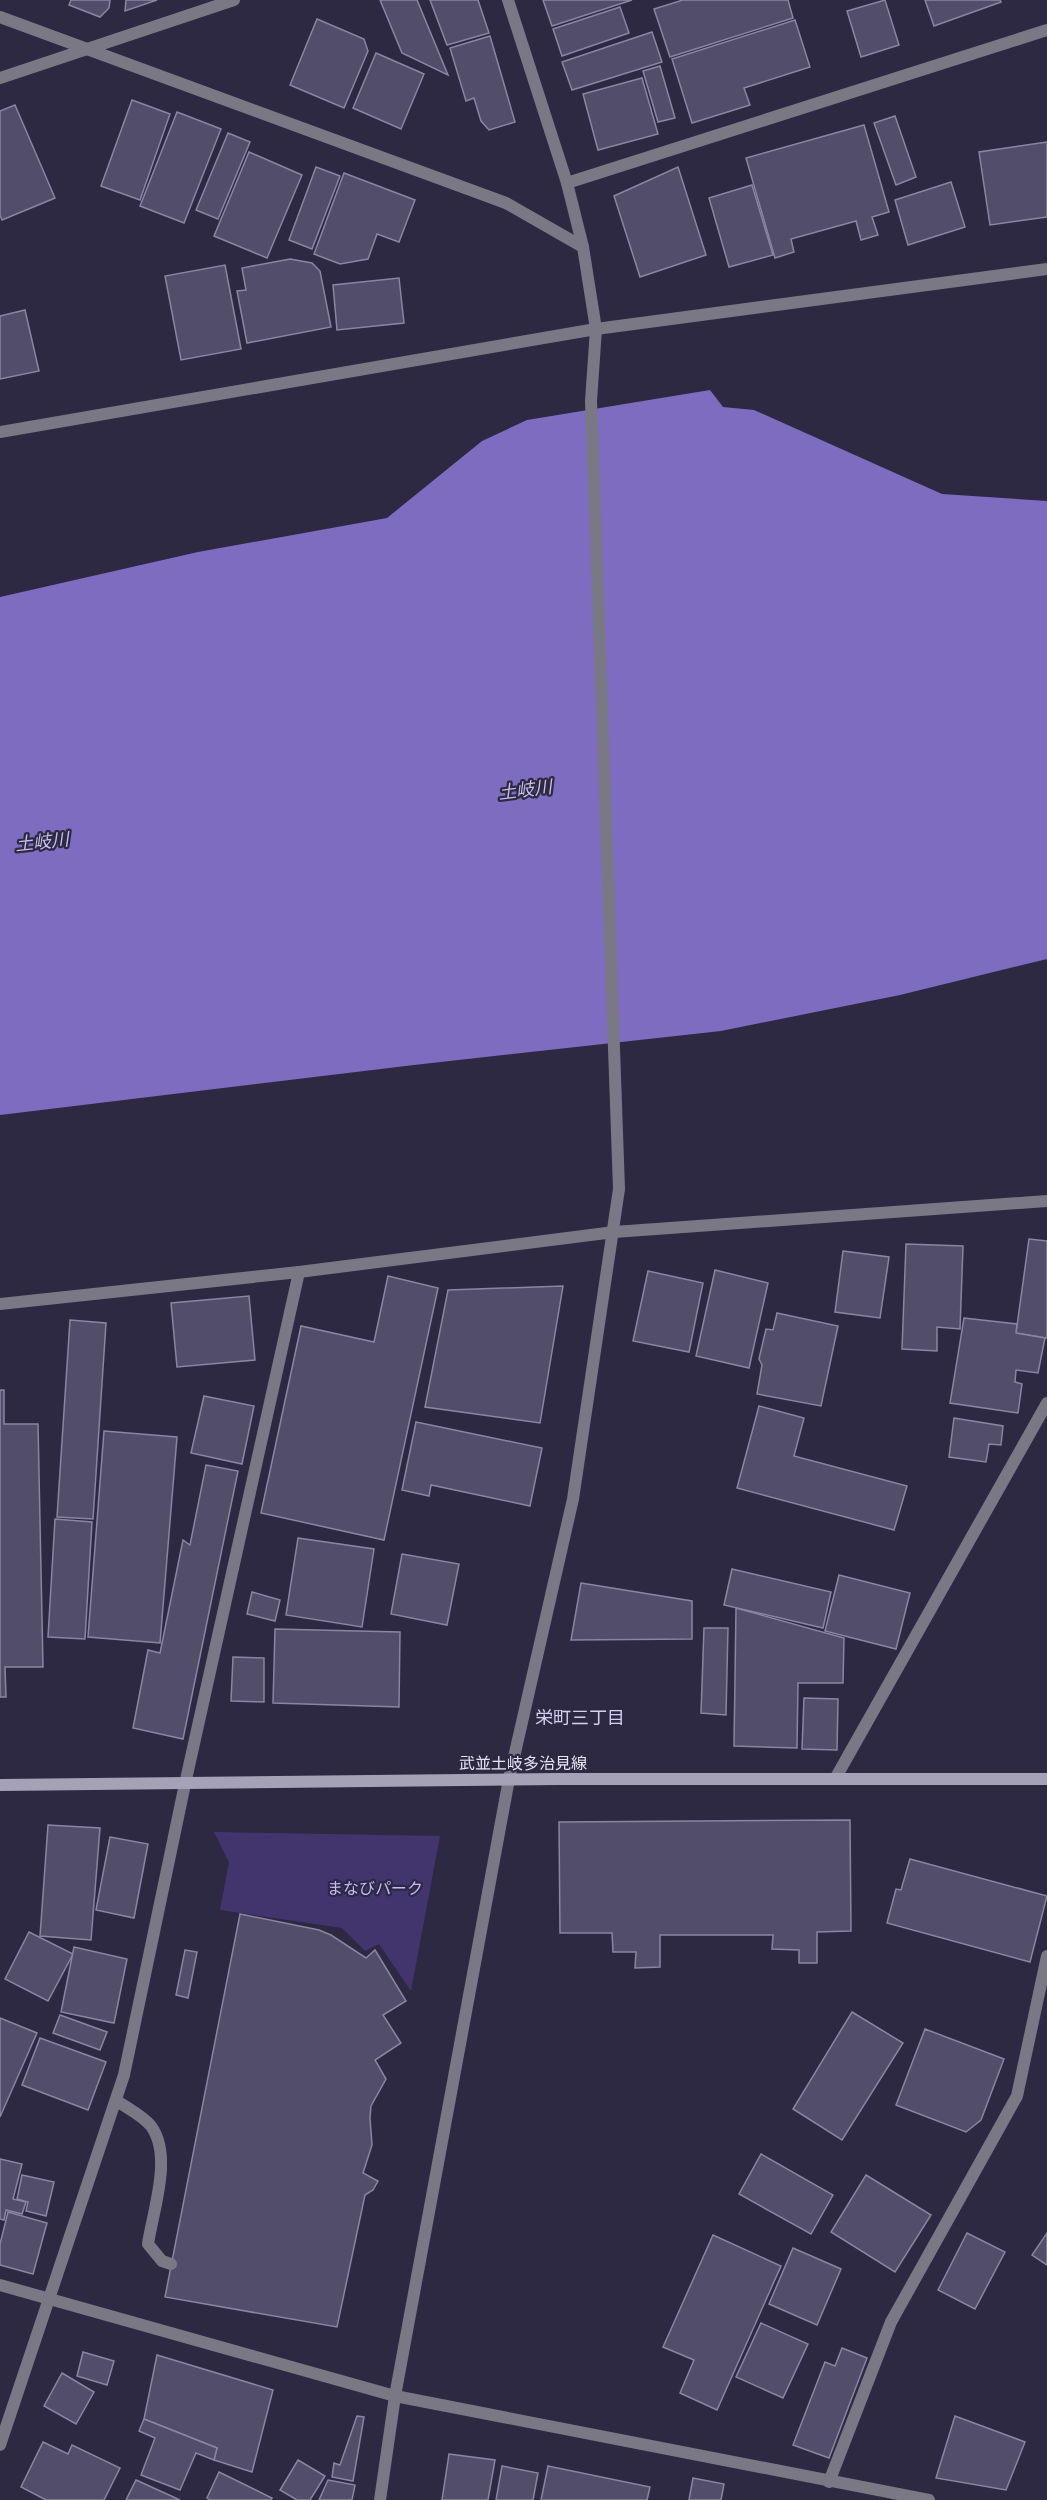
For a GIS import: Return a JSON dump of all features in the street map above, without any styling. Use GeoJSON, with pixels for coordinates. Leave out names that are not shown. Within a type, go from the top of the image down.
{"type":"FeatureCollection","features":[{"type":"Feature","properties":{"kind":"main road","name":"武並土岐多治見線"},"geometry":{"type":"LineString","coordinates":[[0,1785],[509,1779],[1047,1779]]}},
{"type":"Feature","properties":{"kind":"street"},"geometry":{"type":"LineString","coordinates":[[0,78],[234,0]]}},
{"type":"Feature","properties":{"kind":"street"},"geometry":{"type":"LineString","coordinates":[[380,2500],[395,2396],[509,1779],[573,1499],[619,1189],[591,401],[596,329],[582,247],[567,183],[508,0]]}},
{"type":"Feature","properties":{"kind":"street"},"geometry":{"type":"LineString","coordinates":[[0,17],[506,203],[582,247]]}},
{"type":"Feature","properties":{"kind":"street"},"geometry":{"type":"LineString","coordinates":[[567,183],[1047,30]]}},
{"type":"Feature","properties":{"kind":"street"},"geometry":{"type":"LineString","coordinates":[[0,432],[596,329],[1047,269]]}},
{"type":"Feature","properties":{"kind":"street"},"geometry":{"type":"LineString","coordinates":[[0,1304],[299,1272],[614,1232],[1047,1201]]}},
{"type":"Feature","properties":{"kind":"street"},"geometry":{"type":"LineString","coordinates":[[0,2445],[124,2075],[185,1784],[299,1272]]}},
{"type":"Feature","properties":{"kind":"street"},"geometry":{"type":"LineString","coordinates":[[836,1779],[1047,1402]]}},
{"type":"Feature","properties":{"kind":"street"},"geometry":{"type":"LineString","coordinates":[[829,2482],[891,2322],[1017,2096],[1047,1956]]}},
{"type":"Feature","properties":{"kind":"street"},"geometry":{"type":"LineString","coordinates":[[117,2101],[150,2125],[159,2145],[162,2170],[148,2244],[162,2261],[171,2264]]}},
{"type":"Feature","properties":{"kind":"street"},"geometry":{"type":"LineString","coordinates":[[0,2285],[395,2396],[929,2500]]}},
{"type":"Feature","properties":{"kind":"street"},"geometry":{"type":"LineString","coordinates":[[850,2500],[852,2486]]}},
{"type":"Feature","properties":{"kind":"green space","name":"まなびパーク"},"geometry":{"type":"Polygon","coordinates":[[[214,1832],[440,1836],[411,1991],[379,1944],[365,1951],[342,1928],[220,1910],[229,1862],[214,1832]]]}},
{"type":"Feature","properties":{"kind":"water","name":"土岐川"},"geometry":{"type":"Polygon","coordinates":[[[710,390],[723,407],[754,410],[942,494],[1047,501],[1047,959],[900,995],[721,1031],[0,1115],[0,597],[198,552],[387,518],[482,441],[527,420],[710,390]]]}},
{"type":"Feature","properties":{"kind":"building"},"geometry":{"type":"Polygon","coordinates":[[[71,0],[110,0],[109,8],[100,17],[69,5],[71,0]]]}},
{"type":"Feature","properties":{"kind":"building"},"geometry":{"type":"Polygon","coordinates":[[[126,0],[157,0],[125,11],[126,0]]]}},
{"type":"Feature","properties":{"kind":"building"},"geometry":{"type":"Polygon","coordinates":[[[380,0],[417,0],[448,75],[402,53],[380,0]]]}},
{"type":"Feature","properties":{"kind":"building"},"geometry":{"type":"Polygon","coordinates":[[[430,0],[478,0],[489,33],[447,45],[430,0]]]}},
{"type":"Feature","properties":{"kind":"building"},"geometry":{"type":"Polygon","coordinates":[[[543,0],[632,0],[552,26],[543,0]]]}},
{"type":"Feature","properties":{"kind":"building"},"geometry":{"type":"Polygon","coordinates":[[[683,0],[788,0],[793,18],[670,57],[654,9],[683,0]]]}},
{"type":"Feature","properties":{"kind":"building"},"geometry":{"type":"Polygon","coordinates":[[[885,0],[899,45],[861,57],[847,11],[885,0]]]}},
{"type":"Feature","properties":{"kind":"building"},"geometry":{"type":"Polygon","coordinates":[[[925,0],[1000,0],[1001,2],[934,26],[925,0]]]}},
{"type":"Feature","properties":{"kind":"building"},"geometry":{"type":"Polygon","coordinates":[[[620,7],[629,33],[562,56],[553,29],[620,7]]]}},
{"type":"Feature","properties":{"kind":"building"},"geometry":{"type":"Polygon","coordinates":[[[317,19],[364,39],[368,51],[344,108],[290,85],[317,19]]]}},
{"type":"Feature","properties":{"kind":"building"},"geometry":{"type":"Polygon","coordinates":[[[795,20],[810,67],[744,88],[750,105],[692,123],[672,59],[795,20]]]}},
{"type":"Feature","properties":{"kind":"building"},"geometry":{"type":"Polygon","coordinates":[[[652,32],[662,62],[572,90],[562,62],[652,32]]]}},
{"type":"Feature","properties":{"kind":"building"},"geometry":{"type":"Polygon","coordinates":[[[490,36],[515,122],[489,130],[481,121],[474,98],[466,101],[450,48],[490,36]]]}},
{"type":"Feature","properties":{"kind":"building"},"geometry":{"type":"Polygon","coordinates":[[[376,53],[424,74],[401,129],[353,108],[376,53]]]}},
{"type":"Feature","properties":{"kind":"building"},"geometry":{"type":"Polygon","coordinates":[[[660,66],[675,118],[658,122],[643,71],[660,66]]]}},
{"type":"Feature","properties":{"kind":"building"},"geometry":{"type":"Polygon","coordinates":[[[642,78],[658,134],[598,150],[583,94],[642,78]]]}},
{"type":"Feature","properties":{"kind":"building"},"geometry":{"type":"Polygon","coordinates":[[[132,100],[170,114],[140,200],[101,186],[132,100]]]}},
{"type":"Feature","properties":{"kind":"building"},"geometry":{"type":"Polygon","coordinates":[[[15,105],[55,198],[2,220],[0,215],[0,111],[15,105]]]}},
{"type":"Feature","properties":{"kind":"building"},"geometry":{"type":"Polygon","coordinates":[[[177,112],[221,129],[184,223],[140,206],[177,112]]]}},
{"type":"Feature","properties":{"kind":"building"},"geometry":{"type":"Polygon","coordinates":[[[895,116],[916,177],[896,185],[874,123],[895,116]]]}},
{"type":"Feature","properties":{"kind":"building"},"geometry":{"type":"Polygon","coordinates":[[[864,125],[889,212],[872,217],[878,235],[861,240],[856,221],[791,239],[794,252],[775,258],[746,158],[864,125]]]}},
{"type":"Feature","properties":{"kind":"building"},"geometry":{"type":"Polygon","coordinates":[[[228,133],[250,142],[218,219],[196,210],[228,133]]]}},
{"type":"Feature","properties":{"kind":"building"},"geometry":{"type":"Polygon","coordinates":[[[1047,142],[1047,217],[990,225],[979,152],[1047,142]]]}},
{"type":"Feature","properties":{"kind":"building"},"geometry":{"type":"Polygon","coordinates":[[[249,152],[302,175],[267,258],[214,236],[249,152]]]}},
{"type":"Feature","properties":{"kind":"building"},"geometry":{"type":"Polygon","coordinates":[[[316,167],[340,176],[312,249],[289,240],[316,167]]]}},
{"type":"Feature","properties":{"kind":"building"},"geometry":{"type":"Polygon","coordinates":[[[678,167],[706,255],[640,277],[614,196],[678,167]]]}},
{"type":"Feature","properties":{"kind":"building"},"geometry":{"type":"Polygon","coordinates":[[[344,173],[415,200],[399,242],[377,234],[368,259],[340,264],[314,254],[344,173]]]}},
{"type":"Feature","properties":{"kind":"building"},"geometry":{"type":"Polygon","coordinates":[[[951,182],[965,227],[908,245],[895,200],[951,182]]]}},
{"type":"Feature","properties":{"kind":"building"},"geometry":{"type":"Polygon","coordinates":[[[752,185],[773,255],[729,267],[709,198],[752,185]]]}},
{"type":"Feature","properties":{"kind":"building"},"geometry":{"type":"Polygon","coordinates":[[[290,259],[312,263],[320,271],[331,327],[247,343],[237,291],[246,290],[242,268],[290,259]]]}},
{"type":"Feature","properties":{"kind":"building"},"geometry":{"type":"Polygon","coordinates":[[[225,265],[241,349],[181,360],[165,276],[225,265]]]}},
{"type":"Feature","properties":{"kind":"building"},"geometry":{"type":"Polygon","coordinates":[[[399,278],[404,323],[337,330],[333,285],[399,278]]]}},
{"type":"Feature","properties":{"kind":"building"},"geometry":{"type":"Polygon","coordinates":[[[25,310],[39,371],[0,379],[0,316],[25,310]]]}},
{"type":"Feature","properties":{"kind":"building"},"geometry":{"type":"Polygon","coordinates":[[[1029,1239],[1047,1241],[1047,1338],[1016,1333],[1029,1239]]]}},
{"type":"Feature","properties":{"kind":"building"},"geometry":{"type":"Polygon","coordinates":[[[906,1244],[963,1246],[960,1329],[937,1327],[937,1351],[902,1349],[906,1244]]]}},
{"type":"Feature","properties":{"kind":"building"},"geometry":{"type":"Polygon","coordinates":[[[843,1251],[889,1257],[880,1318],[835,1312],[843,1251]]]}},
{"type":"Feature","properties":{"kind":"building"},"geometry":{"type":"Polygon","coordinates":[[[715,1270],[768,1283],[749,1368],[696,1356],[715,1270]]]}},
{"type":"Feature","properties":{"kind":"building"},"geometry":{"type":"Polygon","coordinates":[[[648,1271],[703,1283],[689,1352],[633,1341],[648,1271]]]}},
{"type":"Feature","properties":{"kind":"building"},"geometry":{"type":"Polygon","coordinates":[[[388,1276],[438,1288],[384,1540],[261,1513],[301,1326],[374,1342],[388,1276]]]}},
{"type":"Feature","properties":{"kind":"building"},"geometry":{"type":"Polygon","coordinates":[[[563,1286],[540,1423],[425,1407],[448,1290],[563,1286]]]}},
{"type":"Feature","properties":{"kind":"building"},"geometry":{"type":"Polygon","coordinates":[[[249,1296],[255,1360],[177,1367],[171,1303],[249,1296]]]}},
{"type":"Feature","properties":{"kind":"building"},"geometry":{"type":"Polygon","coordinates":[[[777,1313],[838,1326],[821,1406],[757,1394],[762,1365],[759,1359],[766,1329],[773,1330],[777,1313]]]}},
{"type":"Feature","properties":{"kind":"building"},"geometry":{"type":"Polygon","coordinates":[[[964,1318],[1017,1324],[1016,1333],[1045,1338],[1038,1373],[1016,1370],[1015,1382],[1022,1384],[1018,1413],[950,1403],[964,1318]]]}},
{"type":"Feature","properties":{"kind":"building"},"geometry":{"type":"Polygon","coordinates":[[[70,1320],[106,1323],[93,1519],[57,1517],[70,1320]]]}},
{"type":"Feature","properties":{"kind":"building"},"geometry":{"type":"Polygon","coordinates":[[[0,1390],[4,1390],[4,1424],[38,1424],[43,1667],[5,1667],[6,1697],[0,1697],[0,1390]]]}},
{"type":"Feature","properties":{"kind":"building"},"geometry":{"type":"Polygon","coordinates":[[[204,1396],[254,1406],[242,1464],[191,1453],[204,1396]]]}},
{"type":"Feature","properties":{"kind":"building"},"geometry":{"type":"Polygon","coordinates":[[[759,1406],[804,1418],[794,1456],[907,1486],[894,1530],[737,1488],[759,1406]]]}},
{"type":"Feature","properties":{"kind":"building"},"geometry":{"type":"Polygon","coordinates":[[[954,1418],[1003,1426],[1001,1445],[989,1444],[986,1462],[949,1457],[954,1418]]]}},
{"type":"Feature","properties":{"kind":"building"},"geometry":{"type":"Polygon","coordinates":[[[416,1422],[542,1448],[530,1506],[431,1485],[429,1496],[402,1490],[416,1422]]]}},
{"type":"Feature","properties":{"kind":"building"},"geometry":{"type":"Polygon","coordinates":[[[104,1431],[177,1437],[160,1643],[88,1637],[104,1431]]]}},
{"type":"Feature","properties":{"kind":"building"},"geometry":{"type":"Polygon","coordinates":[[[206,1465],[238,1471],[183,1739],[133,1728],[148,1650],[160,1653],[183,1540],[190,1545],[206,1465]]]}},
{"type":"Feature","properties":{"kind":"building"},"geometry":{"type":"Polygon","coordinates":[[[55,1519],[92,1522],[85,1639],[48,1637],[55,1519]]]}},
{"type":"Feature","properties":{"kind":"building"},"geometry":{"type":"Polygon","coordinates":[[[298,1538],[374,1549],[362,1627],[286,1615],[298,1538]]]}},
{"type":"Feature","properties":{"kind":"building"},"geometry":{"type":"Polygon","coordinates":[[[402,1554],[459,1564],[447,1625],[391,1614],[402,1554]]]}},
{"type":"Feature","properties":{"kind":"building"},"geometry":{"type":"Polygon","coordinates":[[[732,1569],[831,1592],[823,1628],[724,1605],[732,1569]]]}},
{"type":"Feature","properties":{"kind":"building"},"geometry":{"type":"Polygon","coordinates":[[[839,1575],[910,1593],[896,1649],[825,1631],[839,1575]]]}},
{"type":"Feature","properties":{"kind":"building"},"geometry":{"type":"Polygon","coordinates":[[[581,1583],[692,1601],[692,1639],[571,1640],[581,1583]]]}},
{"type":"Feature","properties":{"kind":"building"},"geometry":{"type":"Polygon","coordinates":[[[252,1592],[280,1600],[275,1621],[247,1614],[252,1592]]]}},
{"type":"Feature","properties":{"kind":"building"},"geometry":{"type":"Polygon","coordinates":[[[736,1608],[844,1638],[843,1683],[798,1683],[797,1748],[734,1746],[736,1608]]]}},
{"type":"Feature","properties":{"kind":"building"},"geometry":{"type":"Polygon","coordinates":[[[704,1628],[728,1628],[726,1715],[701,1713],[704,1628]]]}},
{"type":"Feature","properties":{"kind":"building"},"geometry":{"type":"Polygon","coordinates":[[[275,1629],[400,1632],[399,1707],[273,1703],[275,1629]]]}},
{"type":"Feature","properties":{"kind":"building"},"geometry":{"type":"Polygon","coordinates":[[[233,1657],[264,1658],[264,1702],[231,1701],[233,1657]]]}},
{"type":"Feature","properties":{"kind":"building"},"geometry":{"type":"Polygon","coordinates":[[[804,1698],[838,1699],[837,1750],[802,1749],[804,1698]]]}},
{"type":"Feature","properties":{"kind":"building"},"geometry":{"type":"Polygon","coordinates":[[[850,1820],[851,1931],[817,1932],[817,1963],[799,1963],[799,1950],[772,1949],[773,1935],[660,1935],[660,1967],[635,1968],[636,1952],[613,1952],[612,1933],[560,1933],[559,1822],[850,1820]]]}},
{"type":"Feature","properties":{"kind":"building"},"geometry":{"type":"Polygon","coordinates":[[[48,1825],[100,1828],[91,1940],[40,1936],[48,1825]]]}},
{"type":"Feature","properties":{"kind":"building"},"geometry":{"type":"Polygon","coordinates":[[[110,1837],[148,1844],[134,1918],[96,1910],[110,1837]]]}},
{"type":"Feature","properties":{"kind":"building"},"geometry":{"type":"Polygon","coordinates":[[[910,1859],[1047,1896],[1030,1962],[887,1923],[896,1889],[901,1890],[910,1859]]]}},
{"type":"Feature","properties":{"kind":"building"},"geometry":{"type":"Polygon","coordinates":[[[240,1914],[319,1930],[331,1935],[366,1958],[375,1950],[406,2001],[383,2015],[401,2043],[375,2060],[386,2079],[371,2106],[372,2145],[363,2173],[378,2181],[373,2190],[365,2195],[337,2327],[165,2297],[240,1914]]]}},
{"type":"Feature","properties":{"kind":"building"},"geometry":{"type":"Polygon","coordinates":[[[29,1932],[73,1954],[48,2001],[5,1979],[29,1932]]]}},
{"type":"Feature","properties":{"kind":"building"},"geometry":{"type":"Polygon","coordinates":[[[74,1947],[127,1959],[114,2023],[61,2012],[74,1947]]]}},
{"type":"Feature","properties":{"kind":"building"},"geometry":{"type":"Polygon","coordinates":[[[185,1950],[197,1952],[188,1998],[176,1995],[185,1950]]]}},
{"type":"Feature","properties":{"kind":"building"},"geometry":{"type":"Polygon","coordinates":[[[852,2012],[903,2043],[842,2140],[793,2109],[852,2012]]]}},
{"type":"Feature","properties":{"kind":"building"},"geometry":{"type":"Polygon","coordinates":[[[60,2015],[107,2032],[100,2050],[53,2033],[60,2015]]]}},
{"type":"Feature","properties":{"kind":"building"},"geometry":{"type":"Polygon","coordinates":[[[0,2018],[37,2033],[0,2117],[0,2018]]]}},
{"type":"Feature","properties":{"kind":"building"},"geometry":{"type":"Polygon","coordinates":[[[925,2029],[1004,2059],[981,2120],[966,2132],[896,2105],[925,2029]]]}},
{"type":"Feature","properties":{"kind":"building"},"geometry":{"type":"Polygon","coordinates":[[[40,2038],[106,2062],[88,2110],[22,2085],[40,2038]]]}},
{"type":"Feature","properties":{"kind":"building"},"geometry":{"type":"Polygon","coordinates":[[[761,2154],[833,2195],[811,2234],[739,2194],[761,2154]]]}},
{"type":"Feature","properties":{"kind":"building"},"geometry":{"type":"Polygon","coordinates":[[[0,2159],[22,2164],[13,2199],[26,2202],[22,2214],[6,2210],[4,2220],[0,2219],[0,2159]]]}},
{"type":"Feature","properties":{"kind":"building"},"geometry":{"type":"Polygon","coordinates":[[[22,2175],[54,2182],[46,2216],[26,2211],[28,2202],[17,2199],[22,2175]]]}},
{"type":"Feature","properties":{"kind":"building"},"geometry":{"type":"Polygon","coordinates":[[[866,2175],[931,2215],[895,2272],[831,2232],[866,2175]]]}},
{"type":"Feature","properties":{"kind":"building"},"geometry":{"type":"Polygon","coordinates":[[[8,2212],[47,2223],[33,2274],[0,2265],[0,2244],[8,2212]]]}},
{"type":"Feature","properties":{"kind":"building"},"geometry":{"type":"Polygon","coordinates":[[[967,2233],[1005,2252],[975,2309],[938,2290],[967,2233]]]}},
{"type":"Feature","properties":{"kind":"building"},"geometry":{"type":"Polygon","coordinates":[[[1047,2233],[1047,2265],[1032,2255],[1047,2233]]]}},
{"type":"Feature","properties":{"kind":"building"},"geometry":{"type":"Polygon","coordinates":[[[713,2235],[781,2266],[717,2410],[680,2393],[694,2360],[663,2347],[713,2235]]]}},
{"type":"Feature","properties":{"kind":"building"},"geometry":{"type":"Polygon","coordinates":[[[793,2248],[841,2269],[817,2325],[769,2304],[793,2248]]]}},
{"type":"Feature","properties":{"kind":"building"},"geometry":{"type":"Polygon","coordinates":[[[761,2323],[808,2344],[783,2398],[736,2377],[761,2323]]]}},
{"type":"Feature","properties":{"kind":"building"},"geometry":{"type":"Polygon","coordinates":[[[842,2348],[867,2358],[829,2458],[793,2445],[825,2362],[835,2366],[842,2348]]]}},
{"type":"Feature","properties":{"kind":"building"},"geometry":{"type":"Polygon","coordinates":[[[83,2352],[114,2361],[107,2385],[77,2376],[83,2352]]]}},
{"type":"Feature","properties":{"kind":"building"},"geometry":{"type":"Polygon","coordinates":[[[157,2355],[273,2390],[252,2472],[214,2460],[217,2448],[144,2419],[157,2355]]]}},
{"type":"Feature","properties":{"kind":"building"},"geometry":{"type":"Polygon","coordinates":[[[62,2373],[94,2392],[76,2424],[44,2406],[62,2373]]]}},
{"type":"Feature","properties":{"kind":"building"},"geometry":{"type":"Polygon","coordinates":[[[357,2416],[364,2417],[353,2481],[332,2477],[334,2463],[340,2465],[357,2416]]]}},
{"type":"Feature","properties":{"kind":"building"},"geometry":{"type":"Polygon","coordinates":[[[955,2416],[1025,2442],[1006,2490],[936,2478],[955,2416]]]}},
{"type":"Feature","properties":{"kind":"building"},"geometry":{"type":"Polygon","coordinates":[[[144,2419],[217,2448],[214,2460],[196,2453],[180,2490],[141,2475],[155,2438],[139,2431],[144,2419]]]}},
{"type":"Feature","properties":{"kind":"building"},"geometry":{"type":"Polygon","coordinates":[[[43,2442],[68,2454],[72,2445],[120,2468],[104,2500],[46,2500],[21,2487],[43,2442]]]}},
{"type":"Feature","properties":{"kind":"building"},"geometry":{"type":"Polygon","coordinates":[[[449,2454],[495,2460],[488,2500],[442,2500],[449,2454]]]}},
{"type":"Feature","properties":{"kind":"building"},"geometry":{"type":"Polygon","coordinates":[[[298,2460],[325,2476],[310,2500],[297,2500],[280,2490],[298,2460]]]}},
{"type":"Feature","properties":{"kind":"building"},"geometry":{"type":"Polygon","coordinates":[[[502,2466],[538,2473],[533,2500],[496,2500],[502,2466]]]}},
{"type":"Feature","properties":{"kind":"building"},"geometry":{"type":"Polygon","coordinates":[[[548,2466],[650,2487],[647,2500],[541,2500],[548,2466]]]}},
{"type":"Feature","properties":{"kind":"building"},"geometry":{"type":"Polygon","coordinates":[[[219,2472],[272,2498],[271,2500],[210,2500],[207,2498],[219,2472]]]}},
{"type":"Feature","properties":{"kind":"building"},"geometry":{"type":"Polygon","coordinates":[[[693,2478],[724,2484],[721,2500],[689,2500],[693,2478]]]}},
{"type":"Feature","properties":{"kind":"building"},"geometry":{"type":"Polygon","coordinates":[[[136,2480],[180,2500],[126,2500],[136,2480]]]}},
{"type":"Feature","properties":{"kind":"building"},"geometry":{"type":"Polygon","coordinates":[[[328,2480],[355,2485],[352,2500],[319,2500],[328,2480]]]}},
{"type":"Feature","properties":{"kind":"district","name":"栄町三丁目"},"geometry":{"type":"Point","coordinates":[580,1718]}}]}
